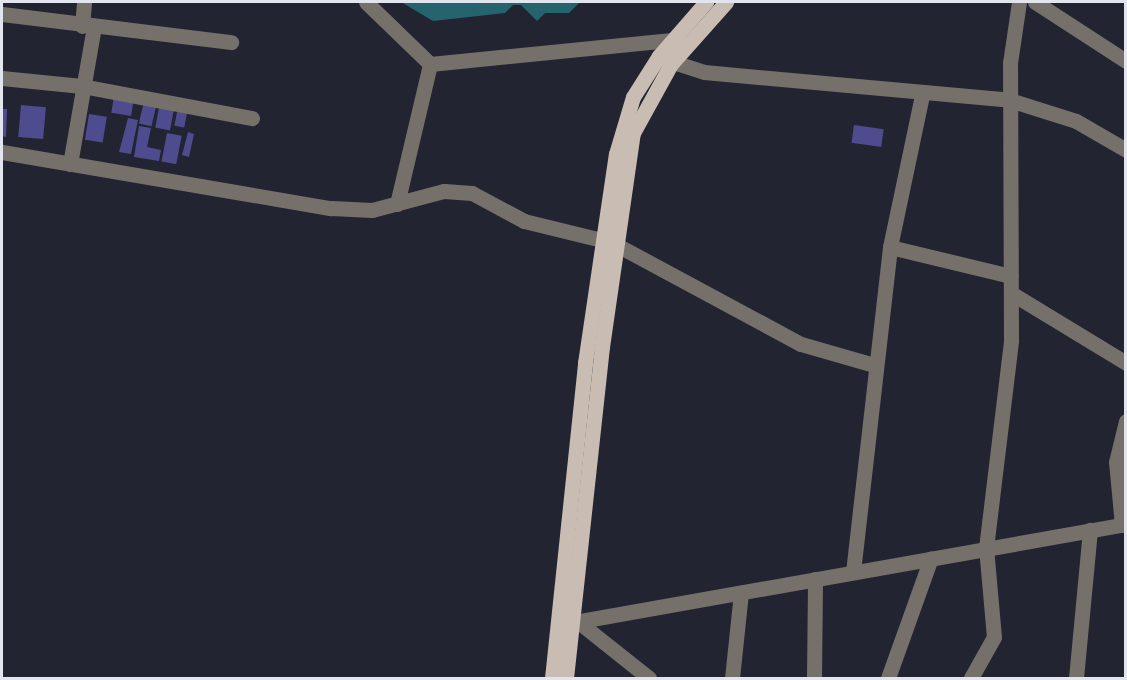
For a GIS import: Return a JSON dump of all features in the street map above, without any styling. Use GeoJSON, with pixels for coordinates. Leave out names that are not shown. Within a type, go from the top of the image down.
{"type":"FeatureCollection","features":[{"type":"Feature","properties":{"kind":"main road"},"geometry":{"type":"LineString","coordinates":[[566,678],[569,624],[624,119],[706,2]]}},
{"type":"Feature","properties":{"kind":"main road"},"geometry":{"type":"LineString","coordinates":[[679,43],[726,2]]}},
{"type":"Feature","properties":{"kind":"main road"},"geometry":{"type":"LineString","coordinates":[[552,678],[569,624]]}},
{"type":"Feature","properties":{"kind":"street"},"geometry":{"type":"LineString","coordinates":[[70,164],[88,27],[84,2]]}},
{"type":"Feature","properties":{"kind":"street"},"geometry":{"type":"LineString","coordinates":[[366,2],[430,64],[679,43]]}},
{"type":"Feature","properties":{"kind":"street"},"geometry":{"type":"LineString","coordinates":[[971,678],[994,637],[986,548],[1005,419],[1011,293],[1010,100],[1019,2]]}},
{"type":"Feature","properties":{"kind":"street"},"geometry":{"type":"LineString","coordinates":[[1035,2],[1125,61]]}},
{"type":"Feature","properties":{"kind":"street"},"geometry":{"type":"LineString","coordinates":[[2,14],[88,27],[231,42]]}},
{"type":"Feature","properties":{"kind":"street"},"geometry":{"type":"LineString","coordinates":[[665,60],[922,95],[1010,100],[1076,121],[1125,150]]}},
{"type":"Feature","properties":{"kind":"street"},"geometry":{"type":"LineString","coordinates":[[397,204],[430,64]]}},
{"type":"Feature","properties":{"kind":"street"},"geometry":{"type":"LineString","coordinates":[[2,78],[82,86],[252,118]]}},
{"type":"Feature","properties":{"kind":"street"},"geometry":{"type":"LineString","coordinates":[[854,572],[874,365],[890,248],[922,95]]}},
{"type":"Feature","properties":{"kind":"street"},"geometry":{"type":"LineString","coordinates":[[2,153],[331,208],[397,204],[444,191],[472,193],[524,221],[609,242],[801,344],[874,365]]}},
{"type":"Feature","properties":{"kind":"street"},"geometry":{"type":"LineString","coordinates":[[890,248],[1011,276]]}},
{"type":"Feature","properties":{"kind":"street"},"geometry":{"type":"LineString","coordinates":[[1011,293],[1125,363]]}},
{"type":"Feature","properties":{"kind":"street"},"geometry":{"type":"LineString","coordinates":[[569,624],[1124,524],[1116,462],[1125,421]]}},
{"type":"Feature","properties":{"kind":"street"},"geometry":{"type":"LineString","coordinates":[[1076,678],[1090,530]]}},
{"type":"Feature","properties":{"kind":"street"},"geometry":{"type":"LineString","coordinates":[[888,678],[931,558]]}},
{"type":"Feature","properties":{"kind":"street"},"geometry":{"type":"LineString","coordinates":[[814,678],[815,579]]}},
{"type":"Feature","properties":{"kind":"street"},"geometry":{"type":"LineString","coordinates":[[732,678],[741,593]]}},
{"type":"Feature","properties":{"kind":"street"},"geometry":{"type":"LineString","coordinates":[[569,624],[649,678]]}},
{"type":"Feature","properties":{"kind":"water"},"geometry":{"type":"Polygon","coordinates":[[[401,2],[580,2],[569,13],[545,13],[537,21],[521,5],[513,5],[505,13],[433,21],[401,2]]]}},
{"type":"Feature","properties":{"kind":"building"},"geometry":{"type":"Polygon","coordinates":[[[114,96],[134,99],[131,116],[111,113],[114,96]]]}},
{"type":"Feature","properties":{"kind":"building"},"geometry":{"type":"Polygon","coordinates":[[[144,101],[157,104],[151,126],[139,123],[144,101]]]}},
{"type":"Feature","properties":{"kind":"building"},"geometry":{"type":"Polygon","coordinates":[[[160,103],[175,106],[170,130],[155,128],[160,103]]]}},
{"type":"Feature","properties":{"kind":"building"},"geometry":{"type":"Polygon","coordinates":[[[21,105],[46,107],[43,139],[18,137],[21,105]]]}},
{"type":"Feature","properties":{"kind":"building"},"geometry":{"type":"Polygon","coordinates":[[[178,107],[188,109],[184,128],[174,126],[178,107]]]}},
{"type":"Feature","properties":{"kind":"building"},"geometry":{"type":"Polygon","coordinates":[[[2,109],[7,109],[6,137],[2,136],[2,109]]]}},
{"type":"Feature","properties":{"kind":"building"},"geometry":{"type":"Polygon","coordinates":[[[89,114],[107,117],[103,142],[85,140],[89,114]]]}},
{"type":"Feature","properties":{"kind":"building"},"geometry":{"type":"Polygon","coordinates":[[[128,118],[138,120],[131,154],[119,152],[128,118]]]}},
{"type":"Feature","properties":{"kind":"building"},"geometry":{"type":"Polygon","coordinates":[[[854,125],[884,129],[881,147],[851,143],[854,125]]]}},
{"type":"Feature","properties":{"kind":"building"},"geometry":{"type":"Polygon","coordinates":[[[139,126],[151,128],[147,147],[161,150],[159,161],[134,157],[139,126]]]}},
{"type":"Feature","properties":{"kind":"building"},"geometry":{"type":"Polygon","coordinates":[[[188,132],[194,134],[189,157],[182,155],[188,132]]]}},
{"type":"Feature","properties":{"kind":"building"},"geometry":{"type":"Polygon","coordinates":[[[167,133],[182,136],[176,164],[161,161],[167,133]]]}}]}
